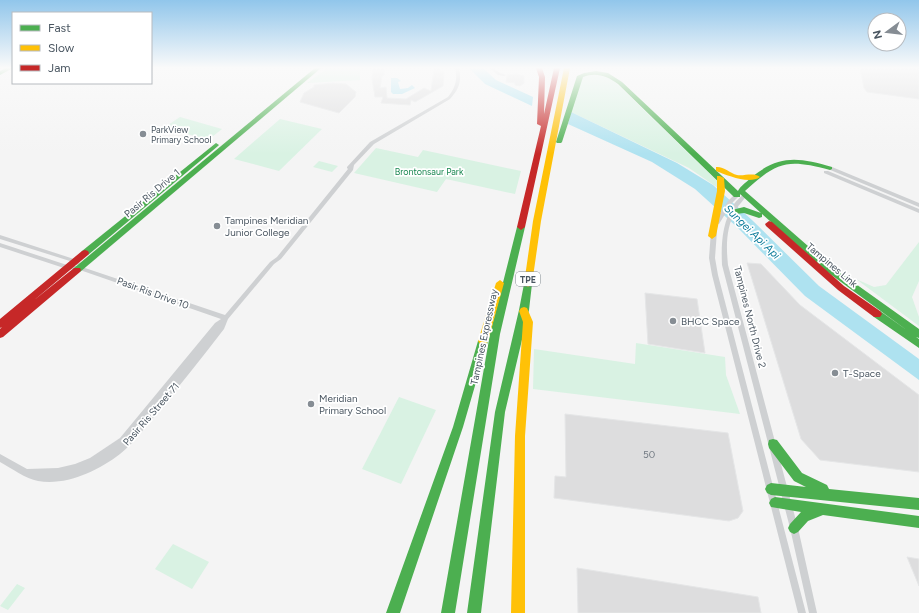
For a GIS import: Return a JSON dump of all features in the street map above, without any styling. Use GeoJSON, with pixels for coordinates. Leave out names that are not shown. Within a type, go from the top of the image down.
{"type":"FeatureCollection","features":[{"type":"Feature","properties":{"kind":"main road","name":"Pasir Ris Drive 1"},"geometry":{"type":"LineString","coordinates":[[0,334],[74,265],[277,97]]}},
{"type":"Feature","properties":{"kind":"main road","name":"Pasir Ris Drive 1"},"geometry":{"type":"LineString","coordinates":[[0,324],[283,97]]}},
{"type":"Feature","properties":{"kind":"main road"},"geometry":{"type":"LineString","coordinates":[[541,97],[539,118],[542,140]]}},
{"type":"Feature","properties":{"kind":"main road","name":"Tampines Expressway"},"geometry":{"type":"LineString","coordinates":[[448,613],[486,379],[502,300],[542,140],[550,97]]}},
{"type":"Feature","properties":{"kind":"main road","name":"TPE"},"geometry":{"type":"LineString","coordinates":[[474,613],[500,412],[524,310],[541,202],[561,97]]}},
{"type":"Feature","properties":{"kind":"main road"},"geometry":{"type":"LineString","coordinates":[[541,202],[574,97]]}},
{"type":"Feature","properties":{"kind":"main road"},"geometry":{"type":"LineString","coordinates":[[634,97],[719,174],[722,190],[719,213],[712,226],[712,236]]}},
{"type":"Feature","properties":{"kind":"main road"},"geometry":{"type":"LineString","coordinates":[[641,97],[719,174],[739,197]]}},
{"type":"Feature","properties":{"kind":"main road","name":"Tampines North Drive 2"},"geometry":{"type":"LineString","coordinates":[[739,197],[765,168],[779,162],[791,160],[807,161],[828,170]]}},
{"type":"Feature","properties":{"kind":"main road","name":"Tampines North Drive 2"},"geometry":{"type":"LineString","coordinates":[[739,197],[778,166],[798,165],[828,170]]}},
{"type":"Feature","properties":{"kind":"main road"},"geometry":{"type":"LineString","coordinates":[[719,174],[727,174],[742,178],[756,177]]}},
{"type":"Feature","properties":{"kind":"main road","name":"Tampines Link"},"geometry":{"type":"LineString","coordinates":[[739,197],[841,288],[919,344]]}},
{"type":"Feature","properties":{"kind":"main road","name":"Tampines Link"},"geometry":{"type":"LineString","coordinates":[[739,197],[829,270],[919,334]]}},
{"type":"Feature","properties":{"kind":"main road"},"geometry":{"type":"LineString","coordinates":[[731,213],[744,210],[759,215]]}},
{"type":"Feature","properties":{"kind":"main road"},"geometry":{"type":"LineString","coordinates":[[393,613],[410,568],[458,427],[497,292],[523,219]]}},
{"type":"Feature","properties":{"kind":"main road"},"geometry":{"type":"LineString","coordinates":[[829,270],[828,272],[830,276],[841,288]]}},
{"type":"Feature","properties":{"kind":"main road"},"geometry":{"type":"LineString","coordinates":[[518,613],[520,436],[528,328],[524,310]]}},
{"type":"Feature","properties":{"kind":"main road"},"geometry":{"type":"LineString","coordinates":[[773,444],[796,477],[810,486],[842,495]]}},
{"type":"Feature","properties":{"kind":"main road"},"geometry":{"type":"LineString","coordinates":[[771,488],[919,504]]}},
{"type":"Feature","properties":{"kind":"main road"},"geometry":{"type":"LineString","coordinates":[[775,503],[919,522]]}},
{"type":"Feature","properties":{"kind":"main road"},"geometry":{"type":"LineString","coordinates":[[794,528],[804,517],[823,510]]}},
{"type":"Feature","properties":{"kind":"main road"},"geometry":{"type":"LineString","coordinates":[[398,613],[410,568]]}},
{"type":"Feature","properties":{"kind":"street","name":"Pasir Ris Street 71"},"geometry":{"type":"LineString","coordinates":[[0,458],[28,472],[58,472],[75,468],[93,461],[123,440],[217,325],[226,318],[272,263],[279,258],[351,169],[352,165],[372,143],[450,97]]}},
{"type":"Feature","properties":{"kind":"street"},"geometry":{"type":"LineString","coordinates":[[828,170],[919,205]]}},
{"type":"Feature","properties":{"kind":"street"},"geometry":{"type":"LineString","coordinates":[[828,170],[919,211]]}},
{"type":"Feature","properties":{"kind":"street","name":"Tampines North Drive 2"},"geometry":{"type":"LineString","coordinates":[[719,213],[739,197]]}},
{"type":"Feature","properties":{"kind":"street","name":"Tampines North Drive 2"},"geometry":{"type":"LineString","coordinates":[[739,197],[728,222],[724,244],[725,265],[773,444],[813,613]]}},
{"type":"Feature","properties":{"kind":"street"},"geometry":{"type":"LineString","coordinates":[[712,236],[712,258],[715,275],[775,503],[802,613]]}},
{"type":"Feature","properties":{"kind":"street","name":"Pasir Ris Drive 10"},"geometry":{"type":"LineString","coordinates":[[0,237],[74,265],[226,318]]}},
{"type":"Feature","properties":{"kind":"street","name":"Pasir Ris Drive 10"},"geometry":{"type":"LineString","coordinates":[[0,246],[74,265]]}},
{"type":"Feature","properties":{"kind":"green space"},"geometry":{"type":"Polygon","coordinates":[[[576,97],[630,97],[718,182],[718,188],[689,168],[571,112],[576,97]]]}},
{"type":"Feature","properties":{"kind":"green space"},"geometry":{"type":"Polygon","coordinates":[[[180,117],[222,129],[208,140],[165,127],[180,117]]]}},
{"type":"Feature","properties":{"kind":"green space"},"geometry":{"type":"Polygon","coordinates":[[[280,119],[322,129],[279,171],[234,159],[280,119]]]}},
{"type":"Feature","properties":{"kind":"green space","name":"Brontonsaur Park"},"geometry":{"type":"Polygon","coordinates":[[[376,148],[418,157],[423,150],[521,171],[515,194],[446,179],[437,192],[354,173],[376,148]]]}},
{"type":"Feature","properties":{"kind":"green space"},"geometry":{"type":"Polygon","coordinates":[[[319,161],[338,166],[332,172],[313,167],[319,161]]]}},
{"type":"Feature","properties":{"kind":"green space"},"geometry":{"type":"Polygon","coordinates":[[[919,242],[919,281],[912,297],[919,317],[919,326],[856,279],[874,287],[886,285],[919,242]]]}},
{"type":"Feature","properties":{"kind":"green space"},"geometry":{"type":"Polygon","coordinates":[[[636,343],[725,357],[726,375],[740,414],[533,389],[534,349],[635,364],[636,343]]]}},
{"type":"Feature","properties":{"kind":"green space"},"geometry":{"type":"Polygon","coordinates":[[[399,397],[436,410],[401,484],[362,469],[399,397]]]}},
{"type":"Feature","properties":{"kind":"green space"},"geometry":{"type":"Polygon","coordinates":[[[173,544],[209,562],[192,589],[155,569],[173,544]]]}},
{"type":"Feature","properties":{"kind":"green space"},"geometry":{"type":"Polygon","coordinates":[[[17,584],[25,588],[8,610],[0,606],[17,584]]]}},
{"type":"Feature","properties":{"kind":"water"},"geometry":{"type":"Polygon","coordinates":[[[512,97],[533,97],[532,106],[512,97]]]}},
{"type":"Feature","properties":{"kind":"water","name":"Sungei Api Api"},"geometry":{"type":"Polygon","coordinates":[[[571,112],[677,163],[713,185],[752,220],[819,286],[919,359],[919,380],[805,296],[738,228],[695,189],[652,162],[568,124],[571,112]]]}},
{"type":"Feature","properties":{"kind":"building"},"geometry":{"type":"Polygon","coordinates":[[[302,97],[355,97],[339,113],[300,102],[302,97]]]}},
{"type":"Feature","properties":{"kind":"building"},"geometry":{"type":"Polygon","coordinates":[[[375,97],[387,97],[387,98],[406,99],[410,97],[424,97],[415,102],[411,100],[410,105],[381,103],[383,97],[375,97]]]}},
{"type":"Feature","properties":{"kind":"building"},"geometry":{"type":"Polygon","coordinates":[[[901,97],[919,97],[919,99],[901,97]]]}},
{"type":"Feature","properties":{"kind":"building","name":"T-Space"},"geometry":{"type":"Polygon","coordinates":[[[747,263],[761,264],[800,305],[919,395],[919,472],[820,460],[801,439],[747,263]]]}},
{"type":"Feature","properties":{"kind":"building","name":"BHCC Space"},"geometry":{"type":"Polygon","coordinates":[[[645,293],[697,299],[705,353],[648,344],[645,293]]]}},
{"type":"Feature","properties":{"kind":"building"},"geometry":{"type":"Polygon","coordinates":[[[565,414],[728,433],[743,511],[738,518],[729,521],[554,498],[555,476],[566,477],[565,414]]]}},
{"type":"Feature","properties":{"kind":"building"},"geometry":{"type":"Polygon","coordinates":[[[907,557],[919,559],[919,586],[907,557]]]}},
{"type":"Feature","properties":{"kind":"building"},"geometry":{"type":"Polygon","coordinates":[[[577,568],[758,597],[761,613],[578,613],[577,568]]]}},
{"type":"Feature","properties":{"kind":"traffic: fast"},"geometry":{"type":"LineString","coordinates":[[77,270],[284,97]]}},
{"type":"Feature","properties":{"kind":"traffic: fast"},"geometry":{"type":"LineString","coordinates":[[559,142],[573,97]]}},
{"type":"Feature","properties":{"kind":"traffic: fast"},"geometry":{"type":"LineString","coordinates":[[634,97],[737,195]]}},
{"type":"Feature","properties":{"kind":"traffic: fast"},"geometry":{"type":"LineString","coordinates":[[85,253],[216,145]]}},
{"type":"Feature","properties":{"kind":"traffic: fast"},"geometry":{"type":"LineString","coordinates":[[830,168],[801,162],[791,161],[781,163],[772,166],[763,172],[741,191],[829,269],[919,334]]}},
{"type":"Feature","properties":{"kind":"traffic: fast"},"geometry":{"type":"LineString","coordinates":[[731,213],[744,210],[759,215]]}},
{"type":"Feature","properties":{"kind":"traffic: fast"},"geometry":{"type":"LineString","coordinates":[[448,613],[495,334],[521,227]]}},
{"type":"Feature","properties":{"kind":"traffic: fast"},"geometry":{"type":"LineString","coordinates":[[474,613],[500,412],[524,310],[528,284]]}},
{"type":"Feature","properties":{"kind":"traffic: fast"},"geometry":{"type":"LineString","coordinates":[[877,314],[919,344]]}},
{"type":"Feature","properties":{"kind":"traffic: fast"},"geometry":{"type":"LineString","coordinates":[[393,613],[458,427],[483,341]]}},
{"type":"Feature","properties":{"kind":"traffic: fast"},"geometry":{"type":"LineString","coordinates":[[773,444],[798,477],[823,489]]}},
{"type":"Feature","properties":{"kind":"traffic: fast"},"geometry":{"type":"LineString","coordinates":[[771,489],[919,504]]}},
{"type":"Feature","properties":{"kind":"traffic: fast"},"geometry":{"type":"LineString","coordinates":[[775,503],[919,522]]}},
{"type":"Feature","properties":{"kind":"traffic: fast"},"geometry":{"type":"LineString","coordinates":[[794,528],[804,517],[819,511]]}},
{"type":"Feature","properties":{"kind":"traffic: slow"},"geometry":{"type":"LineString","coordinates":[[528,284],[537,221],[561,97]]}},
{"type":"Feature","properties":{"kind":"traffic: slow"},"geometry":{"type":"LineString","coordinates":[[718,169],[736,177],[756,177]]}},
{"type":"Feature","properties":{"kind":"traffic: slow"},"geometry":{"type":"LineString","coordinates":[[712,236],[721,191],[720,178]]}},
{"type":"Feature","properties":{"kind":"traffic: slow"},"geometry":{"type":"LineString","coordinates":[[483,341],[500,283]]}},
{"type":"Feature","properties":{"kind":"traffic: slow"},"geometry":{"type":"LineString","coordinates":[[518,613],[520,436],[528,322],[524,311]]}},
{"type":"Feature","properties":{"kind":"traffic: jam"},"geometry":{"type":"LineString","coordinates":[[540,124],[541,97]]}},
{"type":"Feature","properties":{"kind":"traffic: jam"},"geometry":{"type":"LineString","coordinates":[[521,227],[551,97]]}},
{"type":"Feature","properties":{"kind":"traffic: jam"},"geometry":{"type":"LineString","coordinates":[[769,224],[841,288],[877,314]]}},
{"type":"Feature","properties":{"kind":"traffic: jam"},"geometry":{"type":"LineString","coordinates":[[0,324],[85,253]]}},
{"type":"Feature","properties":{"kind":"traffic: jam"},"geometry":{"type":"LineString","coordinates":[[0,334],[77,270]]}},
{"type":"Feature","properties":{"kind":"place","name":"ParkView Primary School"},"geometry":{"type":"Point","coordinates":[143,134]}},
{"type":"Feature","properties":{"kind":"place","name":"Tampines Meridian Junior College"},"geometry":{"type":"Point","coordinates":[217,226]}},
{"type":"Feature","properties":{"kind":"place","name":"BHCC Space"},"geometry":{"type":"Point","coordinates":[673,321]}},
{"type":"Feature","properties":{"kind":"place","name":"T-Space"},"geometry":{"type":"Point","coordinates":[835,373]}},
{"type":"Feature","properties":{"kind":"place","name":"Meridian Primary School"},"geometry":{"type":"Point","coordinates":[311,404]}}]}
